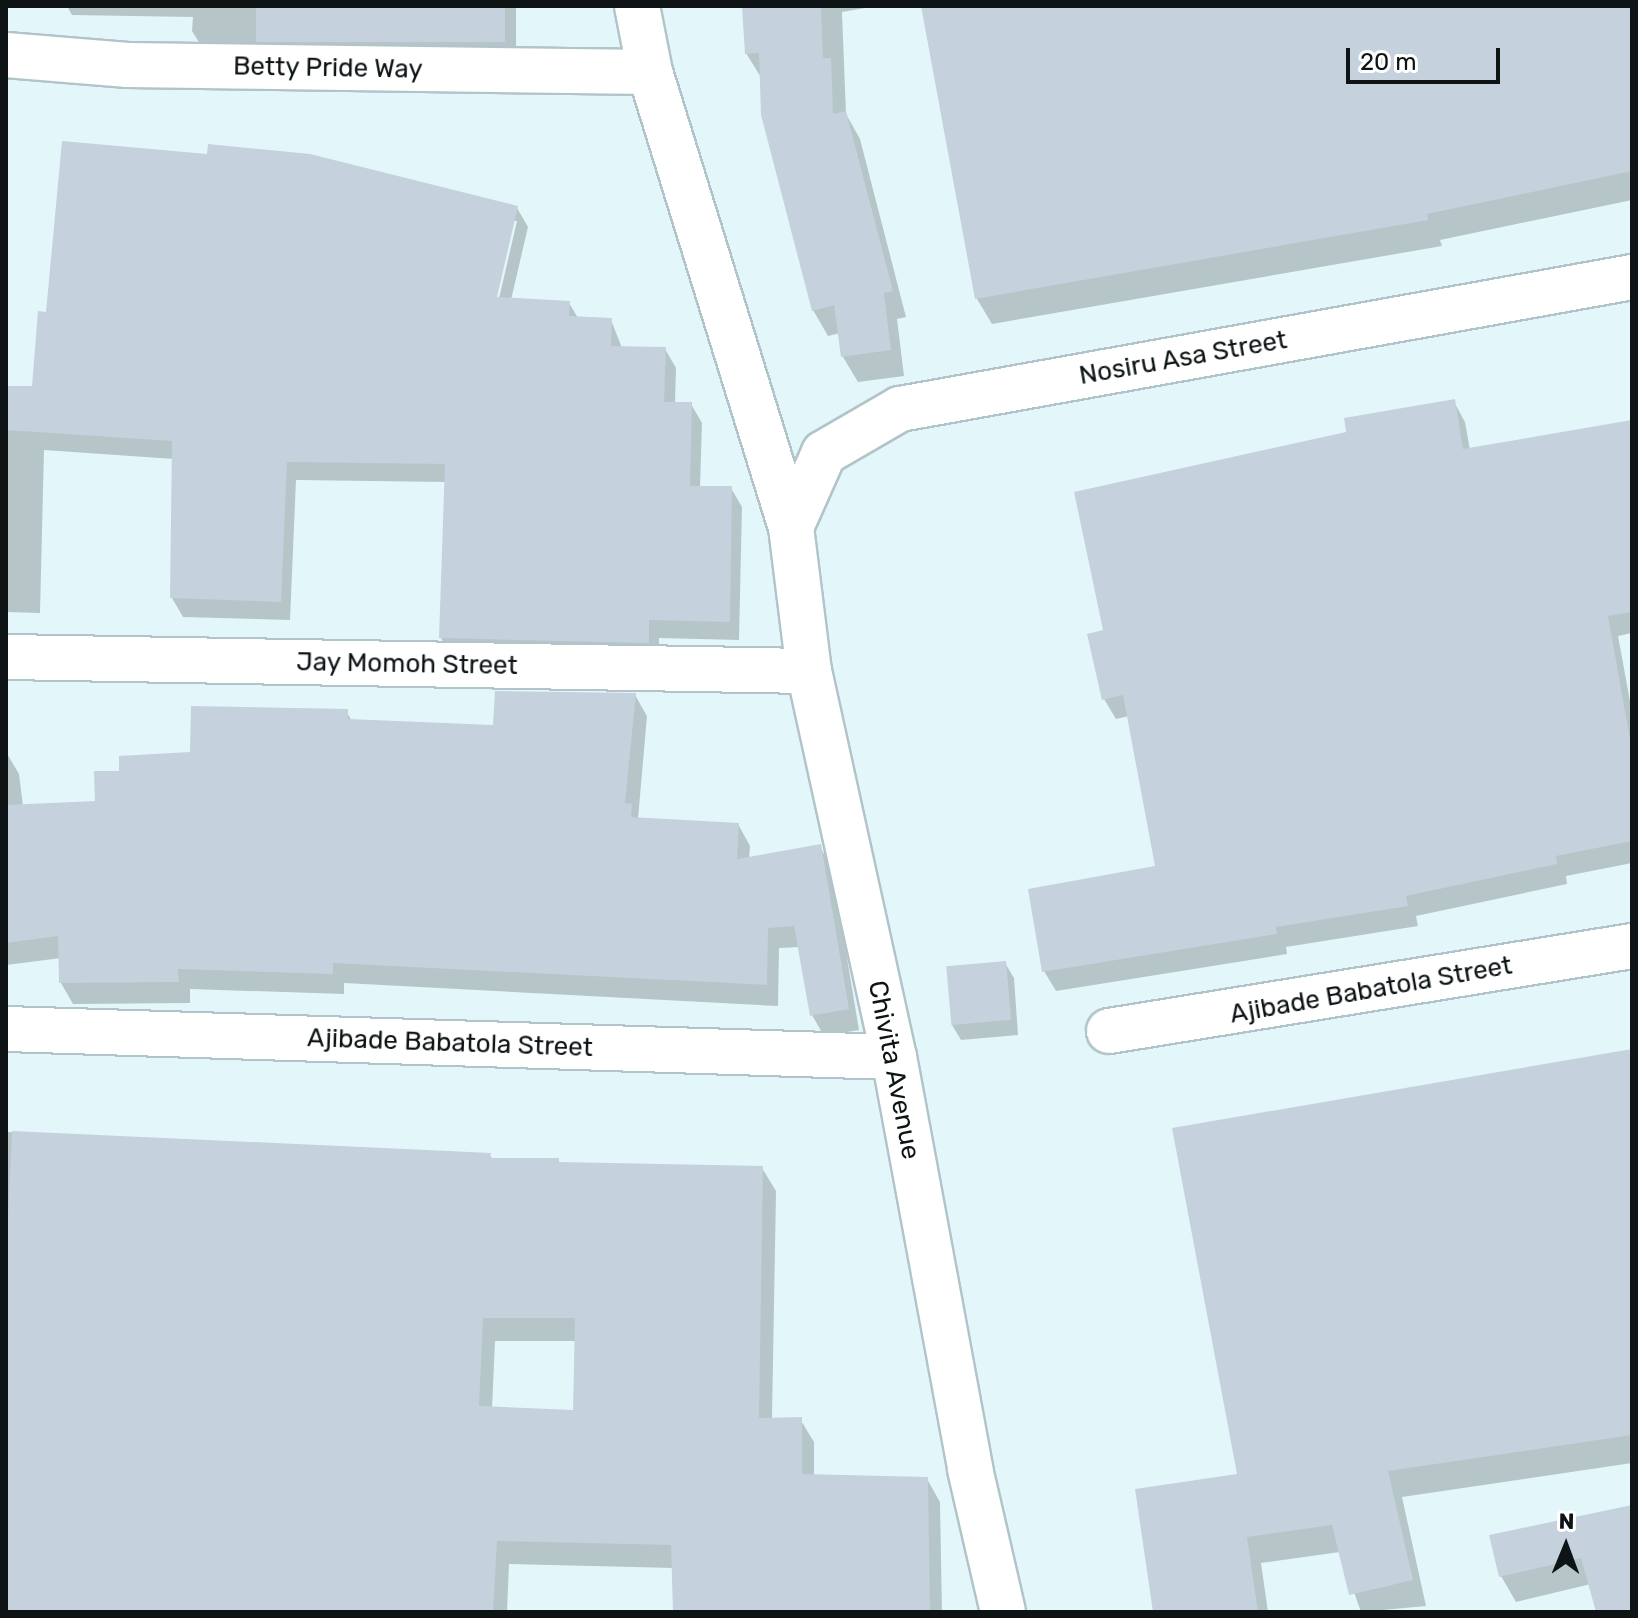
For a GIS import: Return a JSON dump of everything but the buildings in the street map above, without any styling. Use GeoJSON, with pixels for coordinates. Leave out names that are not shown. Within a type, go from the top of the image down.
{"type":"FeatureCollection","features":[{"type":"Feature","properties":{"kind":"street","name":"Chivita Avenue"},"geometry":{"type":"LineString","coordinates":[[637,6],[650,72],[791,527],[809,671],[894,1057],[970,1469],[1003,1612]]}},
{"type":"Feature","properties":{"kind":"street","name":"Betty Pride Way"},"geometry":{"type":"LineString","coordinates":[[6,55],[128,65],[650,72]]}},
{"type":"Feature","properties":{"kind":"street","name":"Nosiru Asa Street"},"geometry":{"type":"LineString","coordinates":[[791,527],[824,453],[900,409],[1632,277]]}},
{"type":"Feature","properties":{"kind":"street","name":"Jay Momoh Street"},"geometry":{"type":"LineString","coordinates":[[6,657],[809,671]]}},
{"type":"Feature","properties":{"kind":"street","name":"Ajibade Babatola Street"},"geometry":{"type":"LineString","coordinates":[[1109,1031],[1632,946]]}},
{"type":"Feature","properties":{"kind":"street","name":"Ajibade Babatola Street"},"geometry":{"type":"LineString","coordinates":[[6,1029],[894,1057]]}}]}
